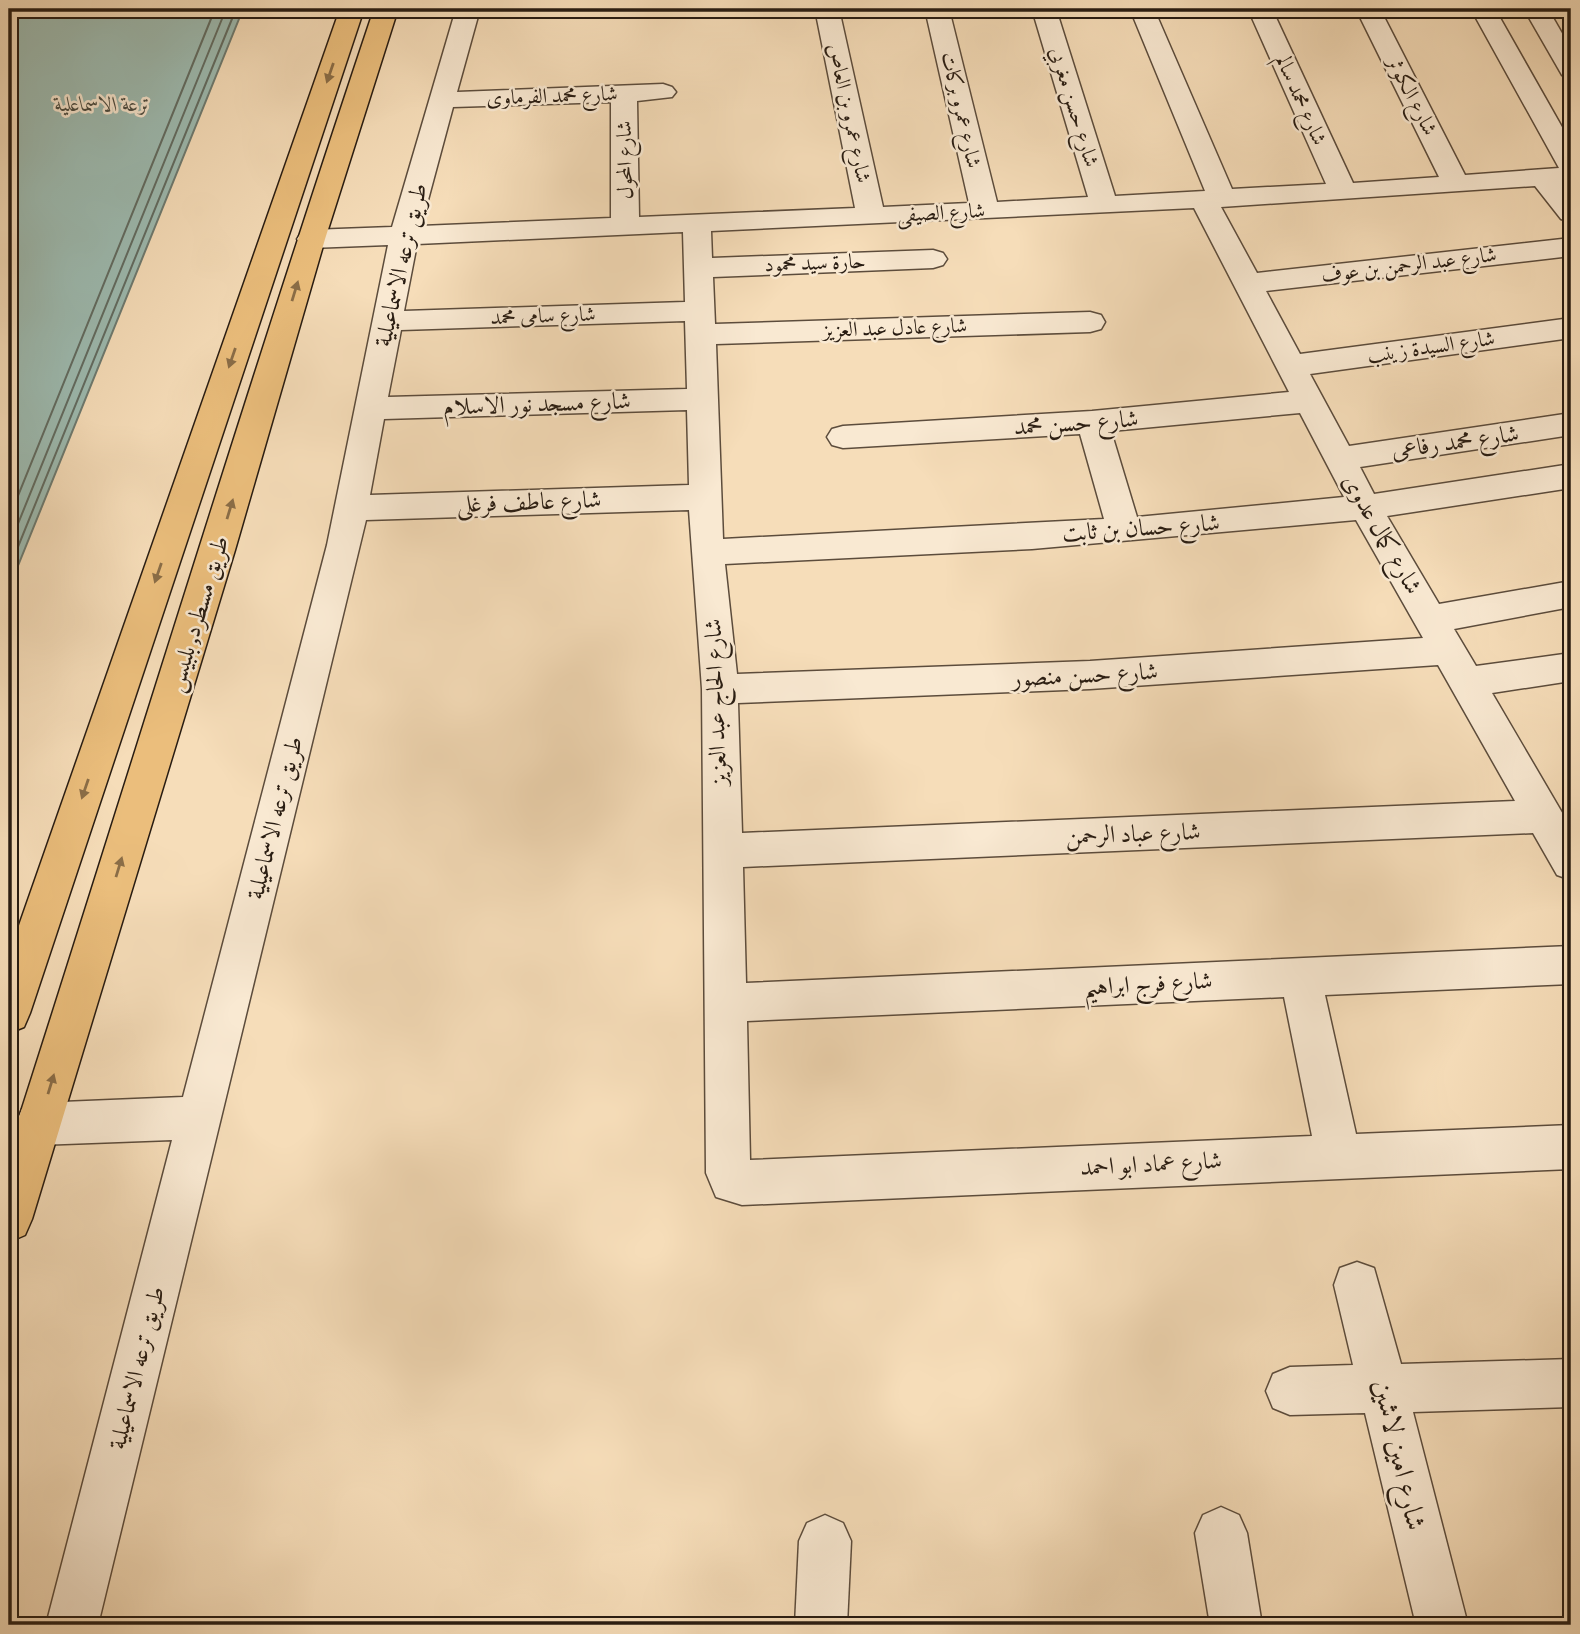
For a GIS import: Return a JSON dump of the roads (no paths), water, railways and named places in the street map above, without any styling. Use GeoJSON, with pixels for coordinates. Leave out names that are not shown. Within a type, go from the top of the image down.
{"type":"FeatureCollection","features":[{"type":"Feature","properties":{"kind":"main road","name":"طريق مسطرد, بلبيس"},"geometry":{"type":"LineString","coordinates":[[9,1013],[352,9]]}},
{"type":"Feature","properties":{"kind":"main road","name":"طريق مسطرد, بلبيس"},"geometry":{"type":"LineString","coordinates":[[9,1219],[218,550],[311,239],[386,9]]}},
{"type":"Feature","properties":{"kind":"street","name":"طريق ترعه الاسماعيلية"},"geometry":{"type":"LineString","coordinates":[[72,1625],[351,508],[404,235],[468,9]]}},
{"type":"Feature","properties":{"kind":"street","name":"شارع عمرو بن العاص"},"geometry":{"type":"LineString","coordinates":[[827,9],[871,217]]}},
{"type":"Feature","properties":{"kind":"street","name":"شارع عمرو بركات"},"geometry":{"type":"LineString","coordinates":[[937,9],[985,211]]}},
{"type":"Feature","properties":{"kind":"street","name":"شارع حسن مغربي"},"geometry":{"type":"LineString","coordinates":[[1044,9],[1104,205]]}},
{"type":"Feature","properties":{"kind":"street","name":"شارع كمال عدوى"},"geometry":{"type":"LineString","coordinates":[[1142,9],[1247,284],[1364,507],[1450,650],[1571,863]]}},
{"type":"Feature","properties":{"kind":"street","name":"شارع محمد سالم"},"geometry":{"type":"LineString","coordinates":[[1260,9],[1343,191]]}},
{"type":"Feature","properties":{"kind":"street","name":"شارع الكوثر"},"geometry":{"type":"LineString","coordinates":[[1368,9],[1456,184]]}},
{"type":"Feature","properties":{"kind":"street"},"geometry":{"type":"LineString","coordinates":[[1483,9],[1571,166]]}},
{"type":"Feature","properties":{"kind":"street"},"geometry":{"type":"LineString","coordinates":[[1536,9],[1571,69]]}},
{"type":"Feature","properties":{"kind":"street","name":"شارع محمد الفرماوى"},"geometry":{"type":"LineString","coordinates":[[442,100],[663,92]]}},
{"type":"Feature","properties":{"kind":"street","name":"شارع المحول"},"geometry":{"type":"LineString","coordinates":[[624,94],[625,226]]}},
{"type":"Feature","properties":{"kind":"street","name":"شارع الصيفى"},"geometry":{"type":"LineString","coordinates":[[311,239],[871,217],[1343,191],[1571,175]]}},
{"type":"Feature","properties":{"kind":"street"},"geometry":{"type":"LineString","coordinates":[[1542,177],[1571,213]]}},
{"type":"Feature","properties":{"kind":"street","name":"شارع الحاج عبد العزيز"},"geometry":{"type":"LineString","coordinates":[[696,223],[707,552],[720,689],[728,1173],[732,1181]]}},
{"type":"Feature","properties":{"kind":"street","name":"شارع عبد الرحمن بن عوف"},"geometry":{"type":"LineString","coordinates":[[1247,284],[1571,247]]}},
{"type":"Feature","properties":{"kind":"street","name":"حارة سيد محمود"},"geometry":{"type":"LineString","coordinates":[[698,268],[933,259]]}},
{"type":"Feature","properties":{"kind":"street","name":"شارع سامى محمد"},"geometry":{"type":"LineString","coordinates":[[388,321],[700,323]]}},
{"type":"Feature","properties":{"kind":"street","name":"شارع عادل عبد العزيز"},"geometry":{"type":"LineString","coordinates":[[700,323],[1090,321]]}},
{"type":"Feature","properties":{"kind":"street","name":"شارع السيدة زينب"},"geometry":{"type":"LineString","coordinates":[[1290,366],[1571,328]]}},
{"type":"Feature","properties":{"kind":"street","name":"شارع مسجد نور الاسلام"},"geometry":{"type":"LineString","coordinates":[[371,408],[702,400]]}},
{"type":"Feature","properties":{"kind":"street","name":"شارع حسن محمد"},"geometry":{"type":"LineString","coordinates":[[843,437],[1092,422],[1309,401]]}},
{"type":"Feature","properties":{"kind":"street"},"geometry":{"type":"LineString","coordinates":[[1092,422],[1125,530]]}},
{"type":"Feature","properties":{"kind":"street","name":"شارع محمد رفاعى"},"geometry":{"type":"LineString","coordinates":[[1339,459],[1571,424]]}},
{"type":"Feature","properties":{"kind":"street","name":"شارع حسان بن ثابت"},"geometry":{"type":"LineString","coordinates":[[707,552],[944,542],[1224,523],[1444,498],[1571,476]]}},
{"type":"Feature","properties":{"kind":"street","name":"شارع عاطف فرغلى"},"geometry":{"type":"LineString","coordinates":[[351,508],[706,497]]}},
{"type":"Feature","properties":{"kind":"street"},"geometry":{"type":"LineString","coordinates":[[1431,619],[1571,594]]}},
{"type":"Feature","properties":{"kind":"street","name":"شارع حسن منصور"},"geometry":{"type":"LineString","coordinates":[[720,689],[1090,675],[1450,650]]}},
{"type":"Feature","properties":{"kind":"street"},"geometry":{"type":"LineString","coordinates":[[1468,682],[1571,667]]}},
{"type":"Feature","properties":{"kind":"street","name":"شارع عباد الرحمن"},"geometry":{"type":"LineString","coordinates":[[721,851],[1545,816]]}},
{"type":"Feature","properties":{"kind":"street","name":"شارع فرج ابراهيم"},"geometry":{"type":"LineString","coordinates":[[724,1003],[1571,965]]}},
{"type":"Feature","properties":{"kind":"street"},"geometry":{"type":"LineString","coordinates":[[1301,978],[1338,1155]]}},
{"type":"Feature","properties":{"kind":"street"},"geometry":{"type":"LineString","coordinates":[[38,1124],[200,1118]]}},
{"type":"Feature","properties":{"kind":"street","name":"شارع عماد ابو احمد"},"geometry":{"type":"LineString","coordinates":[[732,1181],[742,1183],[1338,1155],[1571,1147]]}},
{"type":"Feature","properties":{"kind":"street","name":"شارع امين لاشين"},"geometry":{"type":"LineString","coordinates":[[1357,1285],[1442,1625]]}},
{"type":"Feature","properties":{"kind":"street"},"geometry":{"type":"LineString","coordinates":[[1290,1391],[1571,1383]]}},
{"type":"Feature","properties":{"kind":"street"},"geometry":{"type":"LineString","coordinates":[[1222,1532],[1236,1625]]}},
{"type":"Feature","properties":{"kind":"street"},"geometry":{"type":"LineString","coordinates":[[821,1625],[825,1541]]}},
{"type":"Feature","properties":{"kind":"water","name":"ترعة الاسماعلية"},"geometry":{"type":"Polygon","coordinates":[[[9,9],[243,9],[9,588],[9,9]]]}}]}
